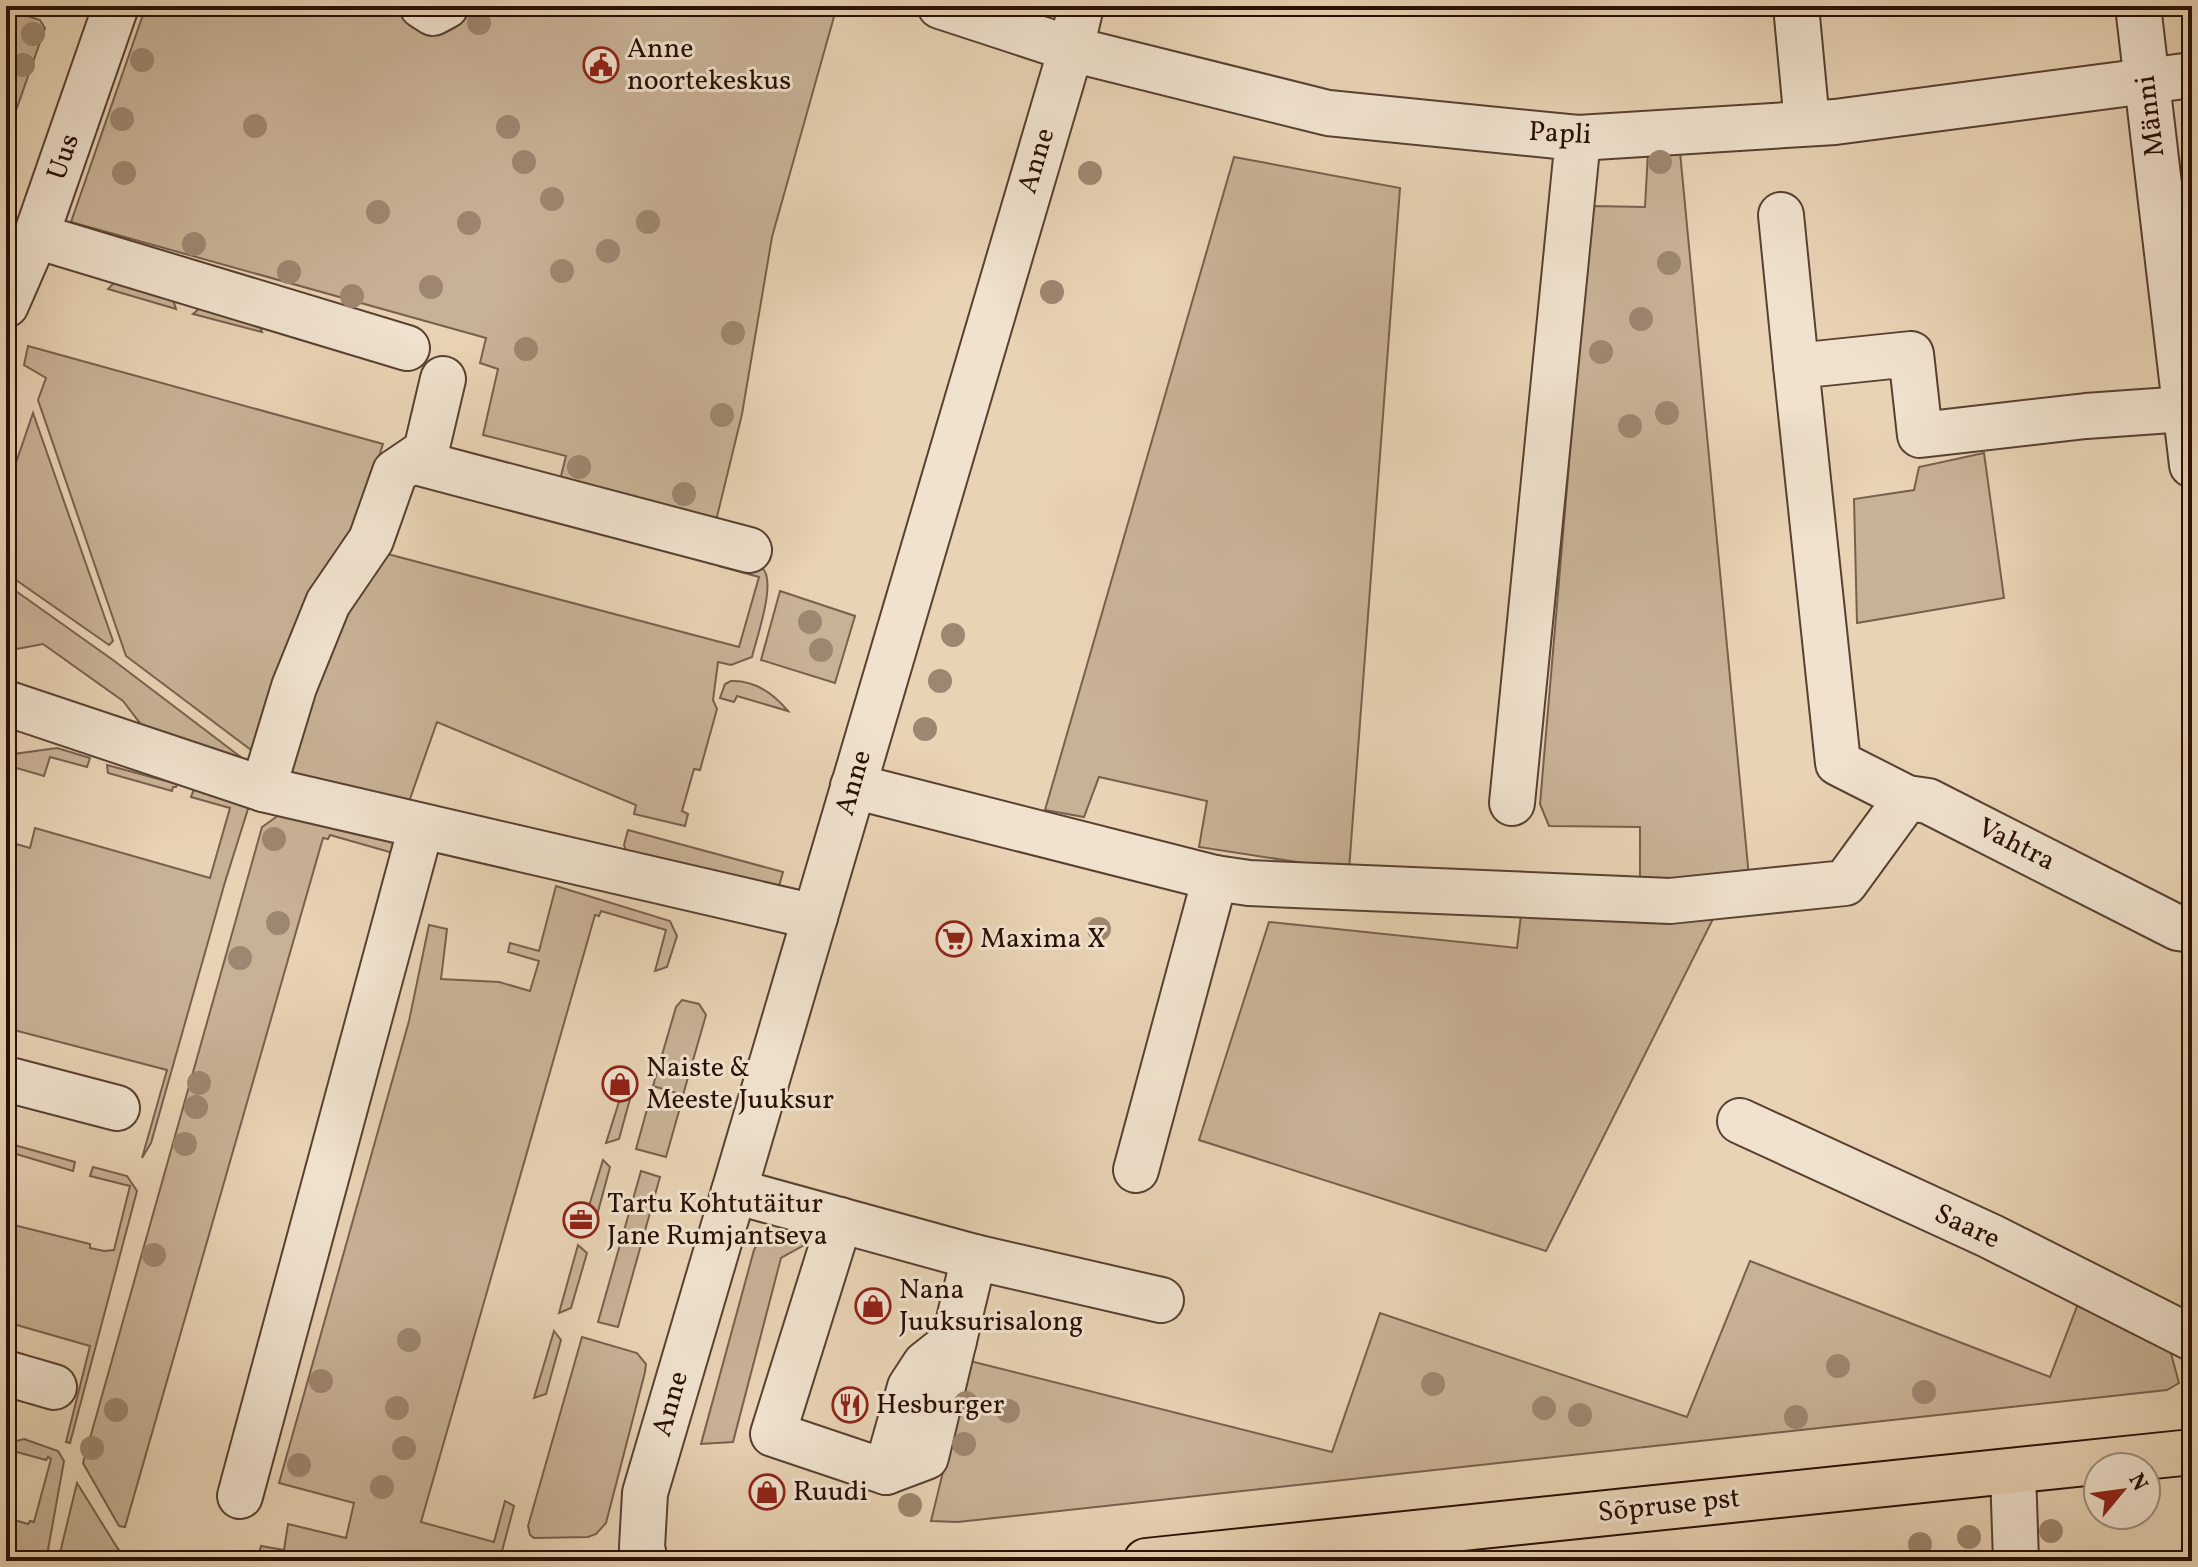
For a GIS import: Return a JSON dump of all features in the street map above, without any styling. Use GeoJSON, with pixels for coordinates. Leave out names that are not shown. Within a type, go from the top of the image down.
{"type":"FeatureCollection","features":[{"type":"Feature","properties":{"kind":"main road","name":"Sõpruse pst"},"geometry":{"type":"LineString","coordinates":[[1146,1561],[2192,1452]]}},
{"type":"Feature","properties":{"kind":"street","name":"Uus"},"geometry":{"type":"LineString","coordinates":[[6,305],[36,236],[116,6]]}},
{"type":"Feature","properties":{"kind":"street"},"geometry":{"type":"LineString","coordinates":[[422,6],[433,13],[446,6]]}},
{"type":"Feature","properties":{"kind":"street","name":"Papli"},"geometry":{"type":"LineString","coordinates":[[940,6],[1071,49],[1328,113],[1578,138],[1835,122],[2192,75]]}},
{"type":"Feature","properties":{"kind":"street","name":"Anne"},"geometry":{"type":"LineString","coordinates":[[645,1561],[642,1547],[645,1493],[1071,49],[1081,6]]}},
{"type":"Feature","properties":{"kind":"street"},"geometry":{"type":"LineString","coordinates":[[1796,6],[1807,123]]}},
{"type":"Feature","properties":{"kind":"street","name":"Männi"},"geometry":{"type":"LineString","coordinates":[[2138,6],[2192,465]]}},
{"type":"Feature","properties":{"kind":"street"},"geometry":{"type":"LineString","coordinates":[[1512,803],[1578,138]]}},
{"type":"Feature","properties":{"kind":"street"},"geometry":{"type":"LineString","coordinates":[[1781,215],[1796,366],[1911,354],[1920,435],[2086,416],[2185,409]]}},
{"type":"Feature","properties":{"kind":"street"},"geometry":{"type":"LineString","coordinates":[[36,236],[407,348]]}},
{"type":"Feature","properties":{"kind":"street","name":"Vahtra"},"geometry":{"type":"LineString","coordinates":[[1796,366],[1838,763],[1907,798],[1928,801],[2178,928],[2192,930]]}},
{"type":"Feature","properties":{"kind":"street"},"geometry":{"type":"LineString","coordinates":[[263,789],[294,687],[328,603],[371,540],[395,472],[426,451],[443,379]]}},
{"type":"Feature","properties":{"kind":"street"},"geometry":{"type":"LineString","coordinates":[[412,461],[749,550]]}},
{"type":"Feature","properties":{"kind":"street"},"geometry":{"type":"LineString","coordinates":[[6,703],[263,789],[815,917]]}},
{"type":"Feature","properties":{"kind":"street"},"geometry":{"type":"LineString","coordinates":[[853,786],[1215,878],[1249,883],[1670,901],[1845,883],[1907,798]]}},
{"type":"Feature","properties":{"kind":"street"},"geometry":{"type":"LineString","coordinates":[[240,1496],[421,827]]}},
{"type":"Feature","properties":{"kind":"street"},"geometry":{"type":"LineString","coordinates":[[1136,1170],[1215,878]]}},
{"type":"Feature","properties":{"kind":"street"},"geometry":{"type":"LineString","coordinates":[[6,1079],[117,1108]]}},
{"type":"Feature","properties":{"kind":"street","name":"Saare"},"geometry":{"type":"LineString","coordinates":[[1740,1121],[1990,1236],[2192,1338]]}},
{"type":"Feature","properties":{"kind":"street"},"geometry":{"type":"LineString","coordinates":[[734,1191],[974,1257],[1161,1300]]}},
{"type":"Feature","properties":{"kind":"street"},"geometry":{"type":"LineString","coordinates":[[840,1220],[773,1434],[886,1472],[926,1457],[974,1257]]}},
{"type":"Feature","properties":{"kind":"street"},"geometry":{"type":"LineString","coordinates":[[6,1373],[54,1387]]}},
{"type":"Feature","properties":{"kind":"street"},"geometry":{"type":"LineString","coordinates":[[2013,1472],[2016,1561]]}},
{"type":"Feature","properties":{"kind":"shaded area"},"geometry":{"type":"Polygon","coordinates":[[[146,6],[837,6],[772,237],[742,414],[714,529],[558,488],[566,456],[483,435],[498,369],[480,363],[486,338],[71,222],[146,6]]]}},
{"type":"Feature","properties":{"kind":"shaded area"},"geometry":{"type":"Polygon","coordinates":[[[9,10],[40,20],[45,28],[14,116],[6,120],[6,19],[9,10]]]}},
{"type":"Feature","properties":{"kind":"shaded area"},"geometry":{"type":"Polygon","coordinates":[[[1648,152],[1680,152],[1749,877],[1640,883],[1640,827],[1549,826],[1540,804],[1591,206],[1645,207],[1648,152]]]}},
{"type":"Feature","properties":{"kind":"shaded area"},"geometry":{"type":"Polygon","coordinates":[[[1234,157],[1400,188],[1349,870],[1199,847],[1207,801],[1099,777],[1084,817],[1045,810],[1234,157]]]}},
{"type":"Feature","properties":{"kind":"shaded area"},"geometry":{"type":"Polygon","coordinates":[[[116,281],[172,297],[176,309],[108,289],[116,281]]]}},
{"type":"Feature","properties":{"kind":"shaded area"},"geometry":{"type":"Polygon","coordinates":[[[202,306],[258,321],[262,332],[193,314],[202,306]]]}},
{"type":"Feature","properties":{"kind":"shaded area"},"geometry":{"type":"Polygon","coordinates":[[[28,346],[383,444],[356,527],[263,759],[126,656],[38,400],[46,378],[24,365],[28,346]]]}},
{"type":"Feature","properties":{"kind":"shaded area"},"geometry":{"type":"Polygon","coordinates":[[[33,413],[113,641],[109,645],[6,573],[6,492],[33,413]]]}},
{"type":"Feature","properties":{"kind":"shaded area"},"geometry":{"type":"Polygon","coordinates":[[[1984,453],[2004,598],[1857,623],[1854,499],[1914,490],[1919,467],[1984,453]]]}},
{"type":"Feature","properties":{"kind":"shaded area"},"geometry":{"type":"Polygon","coordinates":[[[380,552],[739,647],[759,577],[719,566],[720,563],[750,564],[765,571],[767,594],[752,657],[731,665],[718,662],[713,700],[717,709],[700,770],[694,769],[682,811],[688,814],[685,826],[634,814],[636,805],[437,722],[405,813],[292,782],[285,743],[304,684],[380,552]]]}},
{"type":"Feature","properties":{"kind":"shaded area"},"geometry":{"type":"Polygon","coordinates":[[[6,584],[250,764],[153,740],[123,701],[43,644],[6,651],[6,584]]]}},
{"type":"Feature","properties":{"kind":"shaded area"},"geometry":{"type":"Polygon","coordinates":[[[780,591],[855,616],[835,683],[761,660],[780,591]]]}},
{"type":"Feature","properties":{"kind":"shaded area"},"geometry":{"type":"Polygon","coordinates":[[[731,681],[763,689],[788,711],[737,696],[734,702],[720,698],[725,684],[731,681]]]}},
{"type":"Feature","properties":{"kind":"shaded area"},"geometry":{"type":"Polygon","coordinates":[[[57,748],[90,758],[87,767],[50,757],[44,776],[13,767],[14,754],[57,748]]]}},
{"type":"Feature","properties":{"kind":"shaded area"},"geometry":{"type":"Polygon","coordinates":[[[107,765],[177,784],[172,791],[108,773],[107,765]]]}},
{"type":"Feature","properties":{"kind":"shaded area"},"geometry":{"type":"Polygon","coordinates":[[[194,789],[242,803],[243,799],[248,809],[151,1143],[142,1158],[167,1070],[6,1028],[6,841],[30,848],[35,828],[210,878],[230,808],[191,797],[194,789]]]}},
{"type":"Feature","properties":{"kind":"shaded area"},"geometry":{"type":"Polygon","coordinates":[[[286,810],[395,842],[393,853],[330,835],[328,839],[323,838],[125,1527],[119,1526],[83,1463],[262,827],[286,810]]]}},
{"type":"Feature","properties":{"kind":"shaded area"},"geometry":{"type":"Polygon","coordinates":[[[628,830],[783,872],[777,893],[627,853],[624,845],[628,830]]]}},
{"type":"Feature","properties":{"kind":"shaded area"},"geometry":{"type":"Polygon","coordinates":[[[556,886],[670,921],[677,936],[667,967],[655,971],[666,930],[601,911],[599,916],[595,915],[421,1522],[494,1542],[505,1501],[514,1506],[501,1555],[498,1561],[257,1561],[261,1546],[284,1550],[288,1524],[346,1538],[354,1503],[279,1483],[409,1021],[429,925],[447,929],[441,979],[499,982],[530,991],[539,961],[508,952],[510,943],[539,951],[556,886]]]}},
{"type":"Feature","properties":{"kind":"shaded area"},"geometry":{"type":"Polygon","coordinates":[[[1522,907],[1715,915],[1546,1251],[1199,1140],[1269,922],[1517,948],[1522,907]]]}},
{"type":"Feature","properties":{"kind":"shaded area"},"geometry":{"type":"Polygon","coordinates":[[[682,1000],[699,1004],[706,1015],[683,1095],[653,1086],[676,1007],[682,1000]]]}},
{"type":"Feature","properties":{"kind":"shaded area"},"geometry":{"type":"Polygon","coordinates":[[[623,1089],[632,1092],[619,1139],[606,1143],[623,1089]]]}},
{"type":"Feature","properties":{"kind":"shaded area"},"geometry":{"type":"Polygon","coordinates":[[[651,1095],[681,1104],[666,1157],[636,1149],[651,1095]]]}},
{"type":"Feature","properties":{"kind":"shaded area"},"geometry":{"type":"Polygon","coordinates":[[[7,1143],[75,1162],[73,1171],[6,1151],[7,1143]]]}},
{"type":"Feature","properties":{"kind":"shaded area"},"geometry":{"type":"Polygon","coordinates":[[[603,1160],[610,1167],[596,1219],[586,1216],[603,1160]]]}},
{"type":"Feature","properties":{"kind":"shaded area"},"geometry":{"type":"Polygon","coordinates":[[[93,1167],[127,1176],[137,1191],[70,1443],[66,1442],[90,1346],[6,1322],[6,1223],[90,1244],[90,1248],[114,1250],[130,1186],[90,1176],[93,1167]]]}},
{"type":"Feature","properties":{"kind":"shaded area"},"geometry":{"type":"Polygon","coordinates":[[[641,1171],[660,1177],[618,1327],[598,1322],[641,1171]]]}},
{"type":"Feature","properties":{"kind":"shaded area"},"geometry":{"type":"Polygon","coordinates":[[[779,1230],[802,1236],[808,1243],[781,1258],[733,1442],[701,1444],[754,1250],[762,1236],[779,1230]]]}},
{"type":"Feature","properties":{"kind":"shaded area"},"geometry":{"type":"Polygon","coordinates":[[[578,1245],[587,1253],[571,1308],[559,1313],[578,1245]]]}},
{"type":"Feature","properties":{"kind":"shaded area"},"geometry":{"type":"Polygon","coordinates":[[[1750,1261],[2050,1377],[2081,1296],[2169,1346],[2179,1383],[2167,1390],[958,1522],[931,1521],[970,1361],[1332,1452],[1380,1313],[1687,1417],[1750,1261]]]}},
{"type":"Feature","properties":{"kind":"shaded area"},"geometry":{"type":"Polygon","coordinates":[[[554,1331],[561,1340],[546,1394],[534,1398],[554,1331]]]}},
{"type":"Feature","properties":{"kind":"shaded area"},"geometry":{"type":"Polygon","coordinates":[[[582,1337],[637,1353],[646,1364],[645,1372],[606,1523],[596,1534],[588,1537],[534,1538],[528,1526],[582,1337]]]}},
{"type":"Feature","properties":{"kind":"shaded area"},"geometry":{"type":"Polygon","coordinates":[[[24,1439],[58,1451],[64,1461],[46,1561],[6,1561],[6,1512],[12,1513],[11,1519],[28,1524],[34,1522],[51,1459],[13,1451],[16,1441],[24,1439]]]}},
{"type":"Feature","properties":{"kind":"shaded area"},"geometry":{"type":"Polygon","coordinates":[[[77,1483],[118,1549],[126,1555],[153,1561],[58,1561],[77,1483]]]}},
{"type":"Feature","properties":{"kind":"place","name":"Anne noortekeskus"},"geometry":{"type":"Point","coordinates":[601,65]}},
{"type":"Feature","properties":{"kind":"place","name":"Maxima X"},"geometry":{"type":"Point","coordinates":[954,939]}},
{"type":"Feature","properties":{"kind":"place","name":"Naiste & Meeste Juuksur"},"geometry":{"type":"Point","coordinates":[620,1084]}},
{"type":"Feature","properties":{"kind":"place","name":"Tartu Kohtutäitur Jane Rumjantseva"},"geometry":{"type":"Point","coordinates":[581,1220]}},
{"type":"Feature","properties":{"kind":"place","name":"Nana Juuksurisalong"},"geometry":{"type":"Point","coordinates":[873,1306]}},
{"type":"Feature","properties":{"kind":"place","name":"Hesburger"},"geometry":{"type":"Point","coordinates":[850,1405]}},
{"type":"Feature","properties":{"kind":"place","name":"Ruudi"},"geometry":{"type":"Point","coordinates":[767,1492]}}]}
